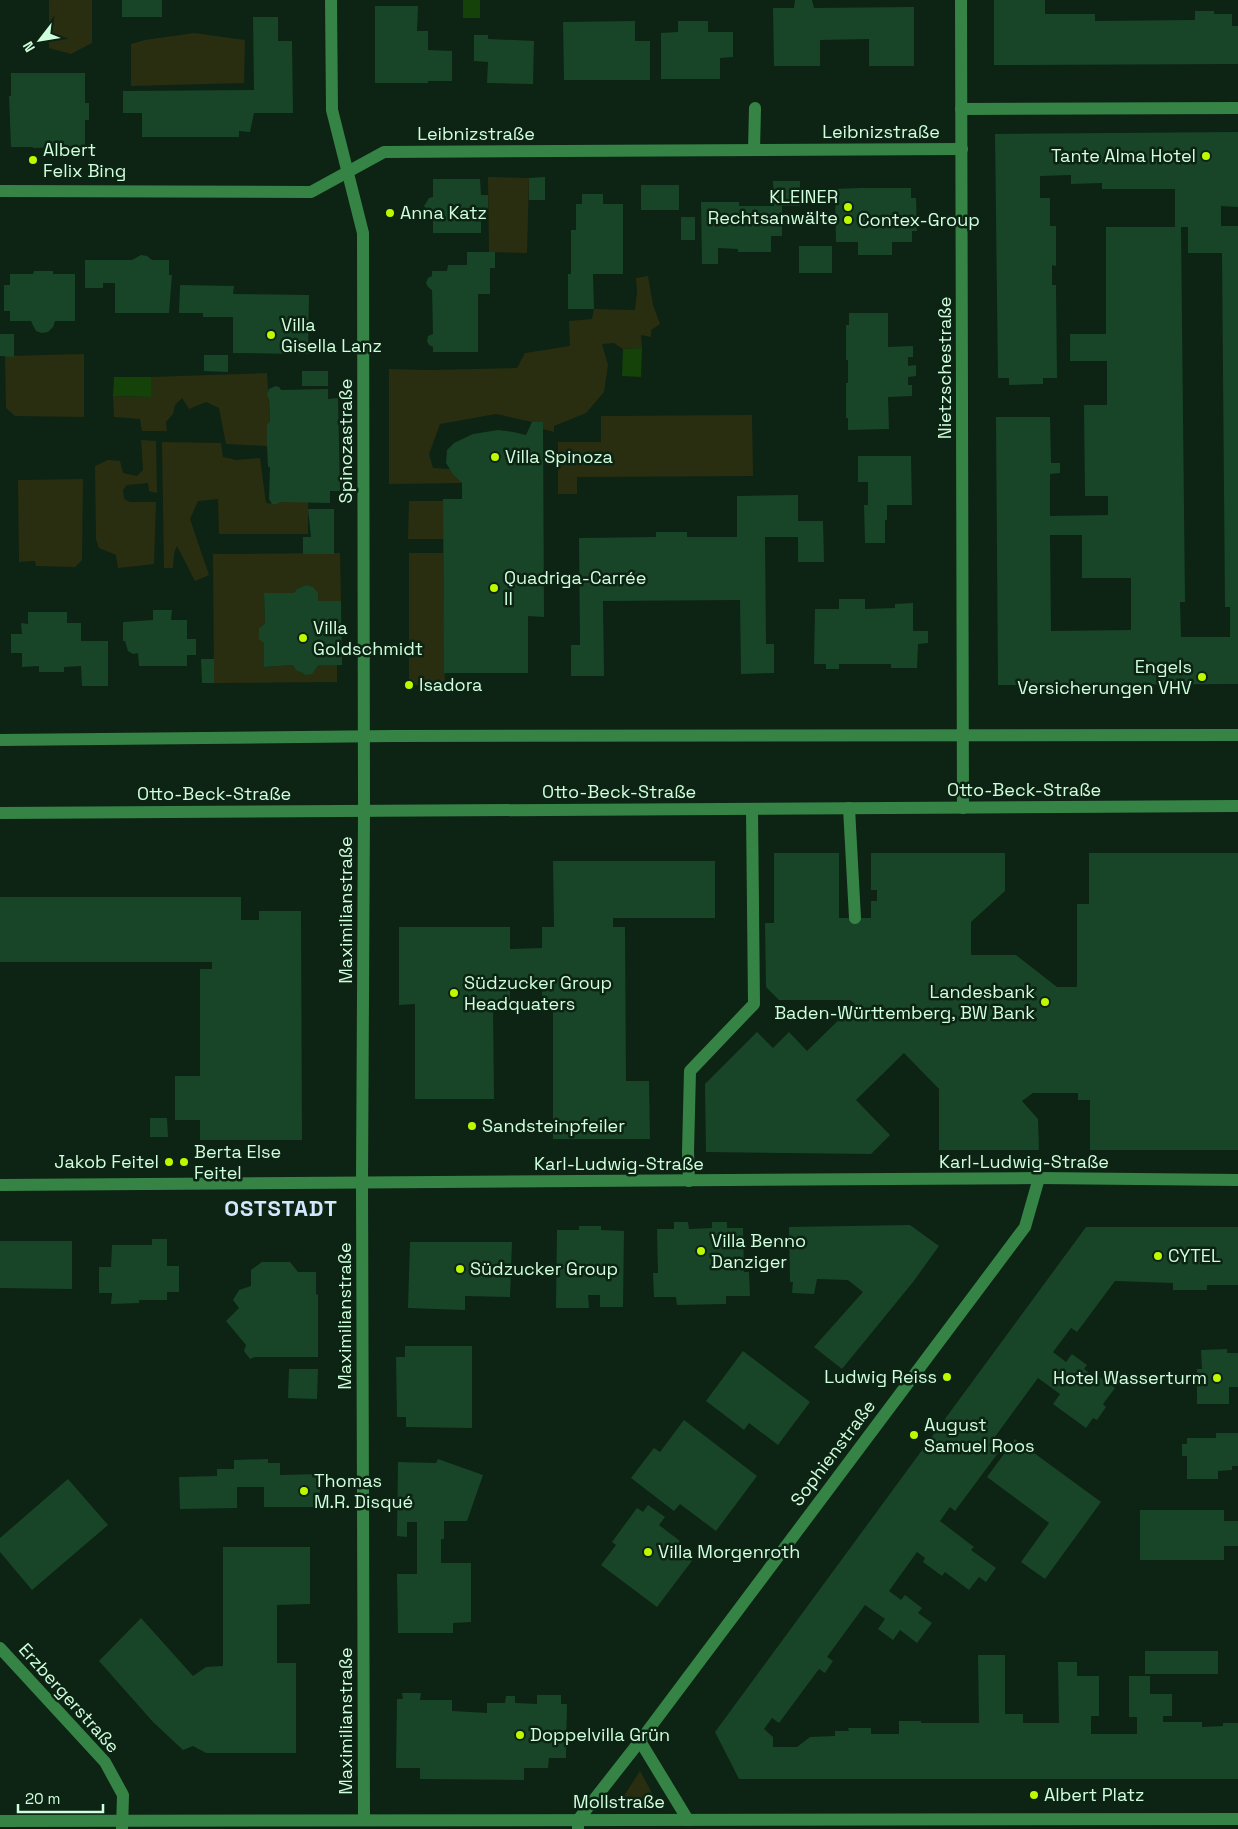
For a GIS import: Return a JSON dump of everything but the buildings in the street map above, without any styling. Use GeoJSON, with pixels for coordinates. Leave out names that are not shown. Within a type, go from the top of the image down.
{"type":"FeatureCollection","features":[{"type":"Feature","properties":{"kind":"street","name":"Spinozastraße"},"geometry":{"type":"LineString","coordinates":[[330,0],[332,110],[363,233],[364,811]]}},
{"type":"Feature","properties":{"kind":"street","name":"Nietzschestraße"},"geometry":{"type":"LineString","coordinates":[[961,0],[963,808]]}},
{"type":"Feature","properties":{"kind":"street"},"geometry":{"type":"LineString","coordinates":[[754,150],[755,108]]}},
{"type":"Feature","properties":{"kind":"street","name":"Leibnizstraße"},"geometry":{"type":"LineString","coordinates":[[961,109],[1238,108]]}},
{"type":"Feature","properties":{"kind":"street","name":"Leibnizstraße"},"geometry":{"type":"LineString","coordinates":[[0,191],[311,192],[384,152],[962,150]]}},
{"type":"Feature","properties":{"kind":"street"},"geometry":{"type":"LineString","coordinates":[[0,740],[364,736],[1238,735]]}},
{"type":"Feature","properties":{"kind":"street","name":"Otto-Beck-Straße"},"geometry":{"type":"LineString","coordinates":[[0,813],[1238,806]]}},
{"type":"Feature","properties":{"kind":"street"},"geometry":{"type":"LineString","coordinates":[[849,808],[855,918]]}},
{"type":"Feature","properties":{"kind":"street"},"geometry":{"type":"LineString","coordinates":[[690,1181],[688,1152],[690,1071],[754,1004],[752,809]]}},
{"type":"Feature","properties":{"kind":"street","name":"Maximilianstraße"},"geometry":{"type":"LineString","coordinates":[[364,811],[362,1183],[364,1820]]}},
{"type":"Feature","properties":{"kind":"street","name":"Karl-Ludwig-Straße"},"geometry":{"type":"LineString","coordinates":[[0,1185],[1039,1178],[1238,1180]]}},
{"type":"Feature","properties":{"kind":"street","name":"Sophienstraße"},"geometry":{"type":"LineString","coordinates":[[578,1824],[1025,1227],[1039,1178]]}},
{"type":"Feature","properties":{"kind":"street","name":"Erzbergerstraße"},"geometry":{"type":"LineString","coordinates":[[0,1648],[105,1762],[123,1795],[122,1825]]}},
{"type":"Feature","properties":{"kind":"street"},"geometry":{"type":"LineString","coordinates":[[640,1741],[688,1820]]}},
{"type":"Feature","properties":{"kind":"street","name":"Mollstraße"},"geometry":{"type":"LineString","coordinates":[[0,1821],[122,1825],[364,1820],[578,1824],[688,1820],[977,1824],[1238,1819]]}},
{"type":"Feature","properties":{"kind":"shaded area"},"geometry":{"type":"Polygon","coordinates":[[[49,0],[92,0],[92,43],[71,54],[49,48],[49,0]]]}},
{"type":"Feature","properties":{"kind":"shaded area"},"geometry":{"type":"Polygon","coordinates":[[[463,0],[480,0],[480,18],[463,18],[463,0]]]}},
{"type":"Feature","properties":{"kind":"shaded area"},"geometry":{"type":"Polygon","coordinates":[[[194,33],[245,40],[244,83],[131,86],[131,44],[145,40],[194,33]]]}},
{"type":"Feature","properties":{"kind":"shaded area"},"geometry":{"type":"Polygon","coordinates":[[[488,177],[529,178],[527,253],[489,252],[488,177]]]}},
{"type":"Feature","properties":{"kind":"shaded area"},"geometry":{"type":"Polygon","coordinates":[[[648,276],[653,305],[660,324],[651,330],[651,337],[641,335],[642,348],[623,349],[614,343],[602,344],[608,365],[604,392],[586,413],[554,426],[554,432],[543,429],[543,422],[532,422],[496,414],[440,424],[429,454],[433,468],[450,469],[462,483],[389,484],[389,369],[517,368],[525,353],[570,346],[569,321],[592,319],[594,309],[635,310],[636,278],[648,276]]]}},
{"type":"Feature","properties":{"kind":"shaded area"},"geometry":{"type":"Polygon","coordinates":[[[642,348],[641,377],[622,376],[623,349],[642,348]]]}},
{"type":"Feature","properties":{"kind":"shaded area"},"geometry":{"type":"Polygon","coordinates":[[[84,354],[84,417],[15,416],[6,408],[5,356],[84,354]]]}},
{"type":"Feature","properties":{"kind":"shaded area"},"geometry":{"type":"Polygon","coordinates":[[[267,373],[270,422],[267,424],[267,446],[226,444],[219,408],[206,402],[189,409],[182,398],[175,405],[173,414],[166,422],[167,431],[142,431],[140,419],[114,417],[113,396],[150,397],[151,377],[267,373]]]}},
{"type":"Feature","properties":{"kind":"shaded area"},"geometry":{"type":"Polygon","coordinates":[[[114,377],[151,377],[151,397],[113,396],[114,377]]]}},
{"type":"Feature","properties":{"kind":"shaded area"},"geometry":{"type":"Polygon","coordinates":[[[752,415],[753,476],[577,477],[577,494],[558,494],[558,442],[601,442],[601,416],[752,415]]]}},
{"type":"Feature","properties":{"kind":"shaded area"},"geometry":{"type":"Polygon","coordinates":[[[141,440],[156,441],[157,493],[149,491],[148,483],[127,485],[123,490],[124,499],[130,502],[156,502],[154,564],[118,568],[116,555],[99,548],[96,539],[95,466],[108,460],[120,461],[123,473],[137,476],[143,470],[141,440]]]}},
{"type":"Feature","properties":{"kind":"shaded area"},"geometry":{"type":"Polygon","coordinates":[[[162,442],[221,443],[223,457],[236,460],[260,458],[266,503],[308,502],[308,534],[219,534],[218,499],[198,501],[190,519],[209,575],[195,581],[177,546],[174,553],[173,568],[164,568],[162,442]]]}},
{"type":"Feature","properties":{"kind":"shaded area"},"geometry":{"type":"Polygon","coordinates":[[[83,479],[82,560],[75,567],[36,566],[35,561],[19,562],[18,480],[83,479]]]}},
{"type":"Feature","properties":{"kind":"shaded area"},"geometry":{"type":"Polygon","coordinates":[[[409,501],[443,501],[444,539],[408,539],[409,501]]]}},
{"type":"Feature","properties":{"kind":"shaded area"},"geometry":{"type":"Polygon","coordinates":[[[340,553],[341,601],[318,601],[306,585],[297,589],[294,593],[264,593],[265,624],[259,628],[264,643],[265,667],[293,665],[299,672],[306,674],[313,672],[319,665],[337,665],[337,682],[214,683],[213,554],[340,553]]]}},
{"type":"Feature","properties":{"kind":"shaded area"},"geometry":{"type":"Polygon","coordinates":[[[409,553],[443,553],[445,686],[409,685],[409,553]]]}},
{"type":"Feature","properties":{"kind":"shaded area"},"geometry":{"type":"Polygon","coordinates":[[[640,1771],[657,1802],[620,1802],[640,1771]]]}},
{"type":"Feature","properties":{"kind":"place","name":"Tante Alma Hotel"},"geometry":{"type":"Point","coordinates":[1206,156]}},
{"type":"Feature","properties":{"kind":"place","name":"Albert Felix Bing"},"geometry":{"type":"Point","coordinates":[33,160]}},
{"type":"Feature","properties":{"kind":"place","name":"KLEINER Rechtsanwälte"},"geometry":{"type":"Point","coordinates":[848,207]}},
{"type":"Feature","properties":{"kind":"place","name":"Anna Katz"},"geometry":{"type":"Point","coordinates":[390,213]}},
{"type":"Feature","properties":{"kind":"place","name":"Contex-Group"},"geometry":{"type":"Point","coordinates":[848,220]}},
{"type":"Feature","properties":{"kind":"place","name":"Villa Gisella Lanz"},"geometry":{"type":"Point","coordinates":[271,335]}},
{"type":"Feature","properties":{"kind":"place","name":"Villa Spinoza"},"geometry":{"type":"Point","coordinates":[495,457]}},
{"type":"Feature","properties":{"kind":"place","name":"Quadriga-Carrée II"},"geometry":{"type":"Point","coordinates":[494,588]}},
{"type":"Feature","properties":{"kind":"place","name":"Villa Goldschmidt"},"geometry":{"type":"Point","coordinates":[303,638]}},
{"type":"Feature","properties":{"kind":"place","name":"Engels Versicherungen VHV"},"geometry":{"type":"Point","coordinates":[1202,677]}},
{"type":"Feature","properties":{"kind":"place","name":"Isadora"},"geometry":{"type":"Point","coordinates":[409,685]}},
{"type":"Feature","properties":{"kind":"place","name":"Südzucker Group Headquaters"},"geometry":{"type":"Point","coordinates":[454,993]}},
{"type":"Feature","properties":{"kind":"place","name":"Landesbank Baden-Württemberg, BW Bank"},"geometry":{"type":"Point","coordinates":[1045,1002]}},
{"type":"Feature","properties":{"kind":"place","name":"Sandsteinpfeiler"},"geometry":{"type":"Point","coordinates":[472,1126]}},
{"type":"Feature","properties":{"kind":"place","name":"Jakob Feitel"},"geometry":{"type":"Point","coordinates":[169,1162]}},
{"type":"Feature","properties":{"kind":"place","name":"Berta Else Feitel"},"geometry":{"type":"Point","coordinates":[184,1162]}},
{"type":"Feature","properties":{"kind":"place","name":"Villa Benno Danziger"},"geometry":{"type":"Point","coordinates":[701,1251]}},
{"type":"Feature","properties":{"kind":"place","name":"CYTEL"},"geometry":{"type":"Point","coordinates":[1158,1256]}},
{"type":"Feature","properties":{"kind":"place","name":"Südzucker Group"},"geometry":{"type":"Point","coordinates":[460,1269]}},
{"type":"Feature","properties":{"kind":"place","name":"Ludwig Reiss"},"geometry":{"type":"Point","coordinates":[947,1377]}},
{"type":"Feature","properties":{"kind":"place","name":"Hotel Wasserturm"},"geometry":{"type":"Point","coordinates":[1217,1378]}},
{"type":"Feature","properties":{"kind":"place","name":"August Samuel Roos"},"geometry":{"type":"Point","coordinates":[914,1435]}},
{"type":"Feature","properties":{"kind":"place","name":"Thomas M.R. Disqué"},"geometry":{"type":"Point","coordinates":[304,1491]}},
{"type":"Feature","properties":{"kind":"place","name":"Villa Morgenroth"},"geometry":{"type":"Point","coordinates":[648,1552]}},
{"type":"Feature","properties":{"kind":"place","name":"Doppelvilla Grün"},"geometry":{"type":"Point","coordinates":[520,1735]}},
{"type":"Feature","properties":{"kind":"place","name":"Albert Platz"},"geometry":{"type":"Point","coordinates":[1034,1795]}},
{"type":"Feature","properties":{"kind":"district","name":"OSTSTADT"},"geometry":{"type":"Point","coordinates":[281,1208]}}]}
